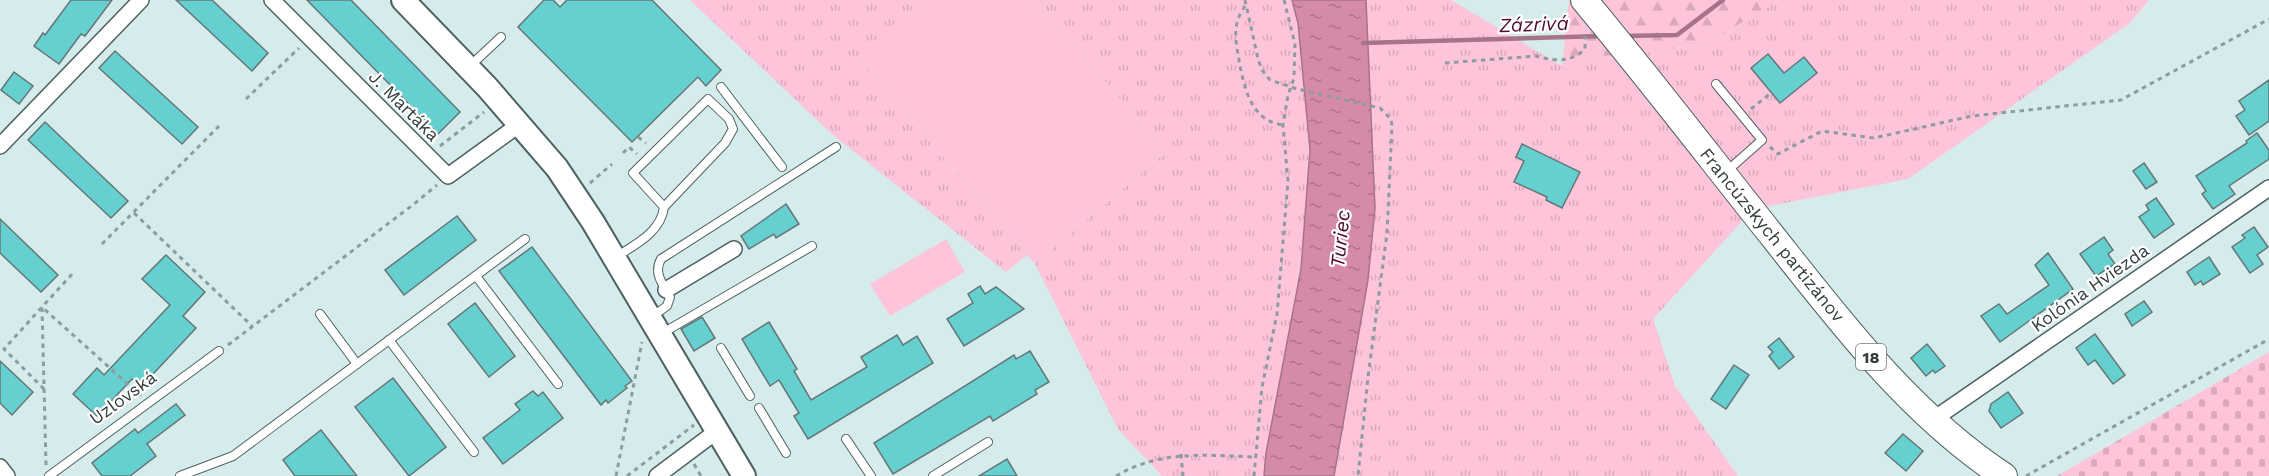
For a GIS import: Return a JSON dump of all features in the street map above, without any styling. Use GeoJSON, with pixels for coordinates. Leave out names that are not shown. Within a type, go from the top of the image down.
{"type":"FeatureCollection","features":[{"type":"Feature","properties":{"kind":"main road","name":"Francúzskych partizánov"},"geometry":{"type":"LineString","coordinates":[[1590,7],[1850,333],[1891,379],[1934,419],[1969,451],[2004,476]]}},
{"type":"Feature","properties":{"kind":"street"},"geometry":{"type":"LineString","coordinates":[[0,146],[141,0]]}},
{"type":"Feature","properties":{"kind":"street","name":"J. Martáka"},"geometry":{"type":"LineString","coordinates":[[272,0],[448,176]]}},
{"type":"Feature","properties":{"kind":"street"},"geometry":{"type":"LineString","coordinates":[[403,0],[520,124],[557,168],[614,258],[651,329],[717,431],[739,474]]}},
{"type":"Feature","properties":{"kind":"street"},"geometry":{"type":"LineString","coordinates":[[448,176],[520,124]]}},
{"type":"Feature","properties":{"kind":"street","name":"Kolónia Hviezda"},"geometry":{"type":"LineString","coordinates":[[1934,419],[2269,188]]}},
{"type":"Feature","properties":{"kind":"street"},"geometry":{"type":"LineString","coordinates":[[666,290],[734,249]]}},
{"type":"Feature","properties":{"kind":"street"},"geometry":{"type":"LineString","coordinates":[[657,476],[717,431]]}},
{"type":"Feature","properties":{"kind":"street"},"geometry":{"type":"LineString","coordinates":[[0,467],[7,476]]}},
{"type":"Feature","properties":{"kind":"lane"},"geometry":{"type":"LineString","coordinates":[[468,69],[501,37]]}},
{"type":"Feature","properties":{"kind":"lane"},"geometry":{"type":"LineString","coordinates":[[1716,84],[1762,140],[1724,174]]}},
{"type":"Feature","properties":{"kind":"lane"},"geometry":{"type":"LineString","coordinates":[[721,87],[782,167]]}},
{"type":"Feature","properties":{"kind":"lane"},"geometry":{"type":"LineString","coordinates":[[664,207],[633,173],[708,99],[729,119],[733,129]]}},
{"type":"Feature","properties":{"kind":"lane"},"geometry":{"type":"LineString","coordinates":[[614,258],[648,236],[663,218],[664,207],[725,142],[745,116]]}},
{"type":"Feature","properties":{"kind":"lane"},"geometry":{"type":"LineString","coordinates":[[651,329],[667,306],[670,297],[658,273],[661,259],[836,147]]}},
{"type":"Feature","properties":{"kind":"lane"},"geometry":{"type":"LineString","coordinates":[[180,476],[233,456],[525,239]]}},
{"type":"Feature","properties":{"kind":"lane"},"geometry":{"type":"LineString","coordinates":[[651,329],[812,246]]}},
{"type":"Feature","properties":{"kind":"lane"},"geometry":{"type":"LineString","coordinates":[[476,276],[558,384]]}},
{"type":"Feature","properties":{"kind":"lane"},"geometry":{"type":"LineString","coordinates":[[320,314],[357,364]]}},
{"type":"Feature","properties":{"kind":"lane"},"geometry":{"type":"LineString","coordinates":[[389,340],[474,452]]}},
{"type":"Feature","properties":{"kind":"lane"},"geometry":{"type":"LineString","coordinates":[[721,348],[750,396]]}},
{"type":"Feature","properties":{"kind":"lane","name":"Uzlovská"},"geometry":{"type":"LineString","coordinates":[[49,476],[219,351]]}},
{"type":"Feature","properties":{"kind":"lane"},"geometry":{"type":"LineString","coordinates":[[759,408],[786,453]]}},
{"type":"Feature","properties":{"kind":"lane"},"geometry":{"type":"LineString","coordinates":[[846,439],[871,476]]}},
{"type":"Feature","properties":{"kind":"lane"},"geometry":{"type":"LineString","coordinates":[[933,476],[988,442]]}},
{"type":"Feature","properties":{"kind":"path"},"geometry":{"type":"LineString","coordinates":[[1254,476],[1262,387],[1277,314],[1288,182],[1283,125],[1290,87],[1294,78],[1295,44],[1284,0]]}},
{"type":"Feature","properties":{"kind":"path"},"geometry":{"type":"LineString","coordinates":[[1245,2],[1258,59],[1262,70],[1273,82],[1380,108],[1391,119],[1388,233],[1368,377],[1358,476]]}},
{"type":"Feature","properties":{"kind":"path"},"geometry":{"type":"LineString","coordinates":[[1245,2],[1237,20],[1235,36],[1244,86],[1257,111],[1274,124],[1283,125]]}},
{"type":"Feature","properties":{"kind":"path"},"geometry":{"type":"LineString","coordinates":[[1445,63],[1536,56],[1568,60],[1578,56],[1585,49],[1587,40],[1582,25],[1590,7]]}},
{"type":"Feature","properties":{"kind":"path"},"geometry":{"type":"LineString","coordinates":[[1762,140],[1778,154],[1822,131],[1874,138],[1972,116],[2121,100],[2269,19]]}},
{"type":"Feature","properties":{"kind":"path"},"geometry":{"type":"LineString","coordinates":[[246,99],[309,39]]}},
{"type":"Feature","properties":{"kind":"path"},"geometry":{"type":"LineString","coordinates":[[1743,116],[1771,93]]}},
{"type":"Feature","properties":{"kind":"path"},"geometry":{"type":"LineString","coordinates":[[427,156],[488,109]]}},
{"type":"Feature","properties":{"kind":"path"},"geometry":{"type":"LineString","coordinates":[[102,244],[219,126]]}},
{"type":"Feature","properties":{"kind":"path"},"geometry":{"type":"LineString","coordinates":[[638,137],[647,145]]}},
{"type":"Feature","properties":{"kind":"path"},"geometry":{"type":"LineString","coordinates":[[587,185],[612,164]]}},
{"type":"Feature","properties":{"kind":"path"},"geometry":{"type":"LineString","coordinates":[[219,351],[448,176]]}},
{"type":"Feature","properties":{"kind":"path"},"geometry":{"type":"LineString","coordinates":[[134,213],[252,326]]}},
{"type":"Feature","properties":{"kind":"path"},"geometry":{"type":"LineString","coordinates":[[45,389],[4,349],[75,271]]}},
{"type":"Feature","properties":{"kind":"path"},"geometry":{"type":"LineString","coordinates":[[42,307],[46,465]]}},
{"type":"Feature","properties":{"kind":"path"},"geometry":{"type":"LineString","coordinates":[[42,307],[149,403]]}},
{"type":"Feature","properties":{"kind":"path"},"geometry":{"type":"LineString","coordinates":[[616,476],[651,329]]}},
{"type":"Feature","properties":{"kind":"path"},"geometry":{"type":"LineString","coordinates":[[2026,476],[2269,339]]}},
{"type":"Feature","properties":{"kind":"path"},"geometry":{"type":"LineString","coordinates":[[627,476],[695,424]]}},
{"type":"Feature","properties":{"kind":"path"},"geometry":{"type":"LineString","coordinates":[[1116,476],[1151,460],[1180,454],[1254,457]]}},
{"type":"Feature","properties":{"kind":"path"},"geometry":{"type":"LineString","coordinates":[[1180,454],[1183,476]]}},
{"type":"Feature","properties":{"kind":"green space"},"geometry":{"type":"Polygon","coordinates":[[[690,0],[923,0],[858,57],[1027,255],[1006,272],[834,136],[690,0]]]}},
{"type":"Feature","properties":{"kind":"green space"},"geometry":{"type":"Polygon","coordinates":[[[923,0],[1036,0],[1166,152],[1035,264],[857,56],[923,0]]]}},
{"type":"Feature","properties":{"kind":"green space"},"geometry":{"type":"Polygon","coordinates":[[[1036,0],[1451,0],[1562,66],[1707,43],[1780,0],[2149,0],[2130,23],[1908,179],[1753,209],[1653,319],[1675,386],[1738,476],[1162,476],[1118,429],[1035,264],[1166,152],[1036,0]]]}},
{"type":"Feature","properties":{"kind":"green space"},"geometry":{"type":"Polygon","coordinates":[[[1569,0],[1780,0],[1707,43],[1562,66],[1569,0]]]}},
{"type":"Feature","properties":{"kind":"green space"},"geometry":{"type":"Polygon","coordinates":[[[946,239],[965,272],[890,316],[870,284],[946,239]]]}},
{"type":"Feature","properties":{"kind":"green space"},"geometry":{"type":"Polygon","coordinates":[[[2269,352],[2269,476],[2057,476],[2269,352]]]}},
{"type":"Feature","properties":{"kind":"water","name":"Turiec"},"geometry":{"type":"Polygon","coordinates":[[[1292,0],[1366,0],[1375,208],[1368,280],[1334,476],[1264,476],[1266,453],[1301,269],[1310,150],[1298,23],[1292,0]]]}},
{"type":"Feature","properties":{"kind":"building"},"geometry":{"type":"Polygon","coordinates":[[[71,0],[112,0],[85,36],[81,34],[59,64],[34,46],[71,0]]]}},
{"type":"Feature","properties":{"kind":"building"},"geometry":{"type":"Polygon","coordinates":[[[176,0],[212,0],[268,53],[252,71],[176,0]]]}},
{"type":"Feature","properties":{"kind":"building"},"geometry":{"type":"Polygon","coordinates":[[[307,0],[351,0],[460,112],[438,134],[307,0]]]}},
{"type":"Feature","properties":{"kind":"building"},"geometry":{"type":"Polygon","coordinates":[[[544,0],[553,0],[560,7],[567,0],[652,0],[721,70],[706,86],[698,77],[632,142],[518,27],[544,0]]]}},
{"type":"Feature","properties":{"kind":"building"},"geometry":{"type":"Polygon","coordinates":[[[115,51],[198,127],[182,144],[99,68],[115,51]]]}},
{"type":"Feature","properties":{"kind":"building"},"geometry":{"type":"Polygon","coordinates":[[[1768,54],[1784,73],[1804,57],[1817,73],[1780,103],[1751,68],[1768,54]]]}},
{"type":"Feature","properties":{"kind":"building"},"geometry":{"type":"Polygon","coordinates":[[[14,72],[33,86],[19,104],[1,90],[14,72]]]}},
{"type":"Feature","properties":{"kind":"building"},"geometry":{"type":"Polygon","coordinates":[[[2269,80],[2269,121],[2249,135],[2236,116],[2245,110],[2239,101],[2269,80]]]}},
{"type":"Feature","properties":{"kind":"building"},"geometry":{"type":"Polygon","coordinates":[[[45,122],[128,201],[111,218],[28,140],[45,122]]]}},
{"type":"Feature","properties":{"kind":"building"},"geometry":{"type":"Polygon","coordinates":[[[2257,133],[2269,150],[2269,159],[2229,186],[2235,194],[2213,209],[2202,194],[2206,191],[2196,176],[2247,143],[2246,141],[2257,133]]]}},
{"type":"Feature","properties":{"kind":"building"},"geometry":{"type":"Polygon","coordinates":[[[1522,144],[1580,172],[1562,208],[1546,200],[1547,197],[1514,182],[1524,161],[1516,157],[1522,144]]]}},
{"type":"Feature","properties":{"kind":"building"},"geometry":{"type":"Polygon","coordinates":[[[2144,163],[2157,182],[2146,189],[2133,171],[2144,163]]]}},
{"type":"Feature","properties":{"kind":"building"},"geometry":{"type":"Polygon","coordinates":[[[2156,198],[2174,224],[2154,238],[2139,217],[2149,210],[2146,205],[2156,198]]]}},
{"type":"Feature","properties":{"kind":"building"},"geometry":{"type":"Polygon","coordinates":[[[786,204],[799,224],[776,238],[774,234],[749,249],[741,236],[786,204]]]}},
{"type":"Feature","properties":{"kind":"building"},"geometry":{"type":"Polygon","coordinates":[[[457,216],[476,240],[404,295],[385,270],[457,216]]]}},
{"type":"Feature","properties":{"kind":"building"},"geometry":{"type":"Polygon","coordinates":[[[0,219],[58,275],[41,292],[0,253],[0,219]]]}},
{"type":"Feature","properties":{"kind":"building"},"geometry":{"type":"Polygon","coordinates":[[[2254,227],[2268,247],[2257,255],[2263,264],[2250,273],[2232,247],[2245,238],[2242,235],[2254,227]]]}},
{"type":"Feature","properties":{"kind":"building"},"geometry":{"type":"Polygon","coordinates":[[[2104,237],[2113,250],[2108,254],[2115,264],[2096,276],[2080,254],[2104,237]]]}},
{"type":"Feature","properties":{"kind":"building"},"geometry":{"type":"Polygon","coordinates":[[[532,247],[632,381],[608,403],[606,400],[601,405],[499,271],[532,247]]]}},
{"type":"Feature","properties":{"kind":"building"},"geometry":{"type":"Polygon","coordinates":[[[2048,253],[2073,289],[2000,342],[1981,316],[1999,304],[2007,314],[2049,285],[2035,265],[2048,253]]]}},
{"type":"Feature","properties":{"kind":"building"},"geometry":{"type":"Polygon","coordinates":[[[166,255],[205,292],[183,316],[196,328],[141,387],[132,379],[97,416],[73,394],[97,368],[104,375],[170,305],[142,279],[166,255]]]}},
{"type":"Feature","properties":{"kind":"building"},"geometry":{"type":"Polygon","coordinates":[[[2209,257],[2220,274],[2203,285],[2201,281],[2195,285],[2187,272],[2209,257]]]}},
{"type":"Feature","properties":{"kind":"building"},"geometry":{"type":"Polygon","coordinates":[[[980,286],[985,294],[996,287],[1024,309],[964,346],[947,319],[973,303],[968,294],[980,286]]]}},
{"type":"Feature","properties":{"kind":"building"},"geometry":{"type":"Polygon","coordinates":[[[2144,301],[2152,312],[2132,326],[2125,314],[2144,301]]]}},
{"type":"Feature","properties":{"kind":"building"},"geometry":{"type":"Polygon","coordinates":[[[475,303],[515,356],[489,377],[448,324],[475,303]]]}},
{"type":"Feature","properties":{"kind":"building"},"geometry":{"type":"Polygon","coordinates":[[[702,317],[715,338],[694,351],[681,329],[702,317]]]}},
{"type":"Feature","properties":{"kind":"building"},"geometry":{"type":"Polygon","coordinates":[[[769,322],[797,369],[794,371],[811,400],[867,367],[861,357],[897,335],[903,345],[917,336],[933,363],[808,439],[794,416],[799,413],[779,380],[770,386],[742,339],[769,322]]]}},
{"type":"Feature","properties":{"kind":"building"},"geometry":{"type":"Polygon","coordinates":[[[2095,334],[2125,375],[2113,384],[2095,360],[2088,365],[2076,348],[2095,334]]]}},
{"type":"Feature","properties":{"kind":"building"},"geometry":{"type":"Polygon","coordinates":[[[1779,338],[1794,357],[1779,369],[1769,356],[1773,352],[1768,347],[1779,338]]]}},
{"type":"Feature","properties":{"kind":"building"},"geometry":{"type":"Polygon","coordinates":[[[1927,344],[1945,366],[1935,373],[1933,370],[1926,376],[1911,358],[1927,344]]]}},
{"type":"Feature","properties":{"kind":"building"},"geometry":{"type":"Polygon","coordinates":[[[1030,351],[1049,382],[1035,390],[1037,394],[993,421],[990,416],[893,474],[874,443],[1014,355],[1016,359],[1030,351]]]}},
{"type":"Feature","properties":{"kind":"building"},"geometry":{"type":"Polygon","coordinates":[[[0,361],[33,392],[12,415],[0,403],[0,361]]]}},
{"type":"Feature","properties":{"kind":"building"},"geometry":{"type":"Polygon","coordinates":[[[1734,365],[1749,375],[1726,409],[1711,399],[1734,365]]]}},
{"type":"Feature","properties":{"kind":"building"},"geometry":{"type":"Polygon","coordinates":[[[393,378],[446,447],[409,476],[355,407],[393,378]]]}},
{"type":"Feature","properties":{"kind":"building"},"geometry":{"type":"Polygon","coordinates":[[[533,391],[538,396],[543,392],[563,418],[503,464],[483,438],[520,410],[515,404],[533,391]]]}},
{"type":"Feature","properties":{"kind":"building"},"geometry":{"type":"Polygon","coordinates":[[[2008,392],[2023,413],[2001,428],[1989,411],[1991,404],[2008,392]]]}},
{"type":"Feature","properties":{"kind":"building"},"geometry":{"type":"Polygon","coordinates":[[[176,404],[185,415],[147,444],[156,456],[130,476],[102,476],[92,463],[135,429],[138,433],[176,404]]]}},
{"type":"Feature","properties":{"kind":"building"},"geometry":{"type":"Polygon","coordinates":[[[321,430],[357,476],[295,476],[283,460],[321,430]]]}},
{"type":"Feature","properties":{"kind":"building"},"geometry":{"type":"Polygon","coordinates":[[[1903,434],[1923,451],[1906,471],[1885,453],[1903,434]]]}},
{"type":"Feature","properties":{"kind":"building"},"geometry":{"type":"Polygon","coordinates":[[[1007,459],[1017,476],[979,476],[1007,459]]]}},
{"type":"Feature","properties":{"kind":"waterway","name":"Zázrivá"},"geometry":{"type":"LineString","coordinates":[[1623,36],[1677,35],[1723,0]]}},
{"type":"Feature","properties":{"kind":"waterway","name":"Zázrivá"},"geometry":{"type":"LineString","coordinates":[[1363,43],[1603,36]]}}]}
